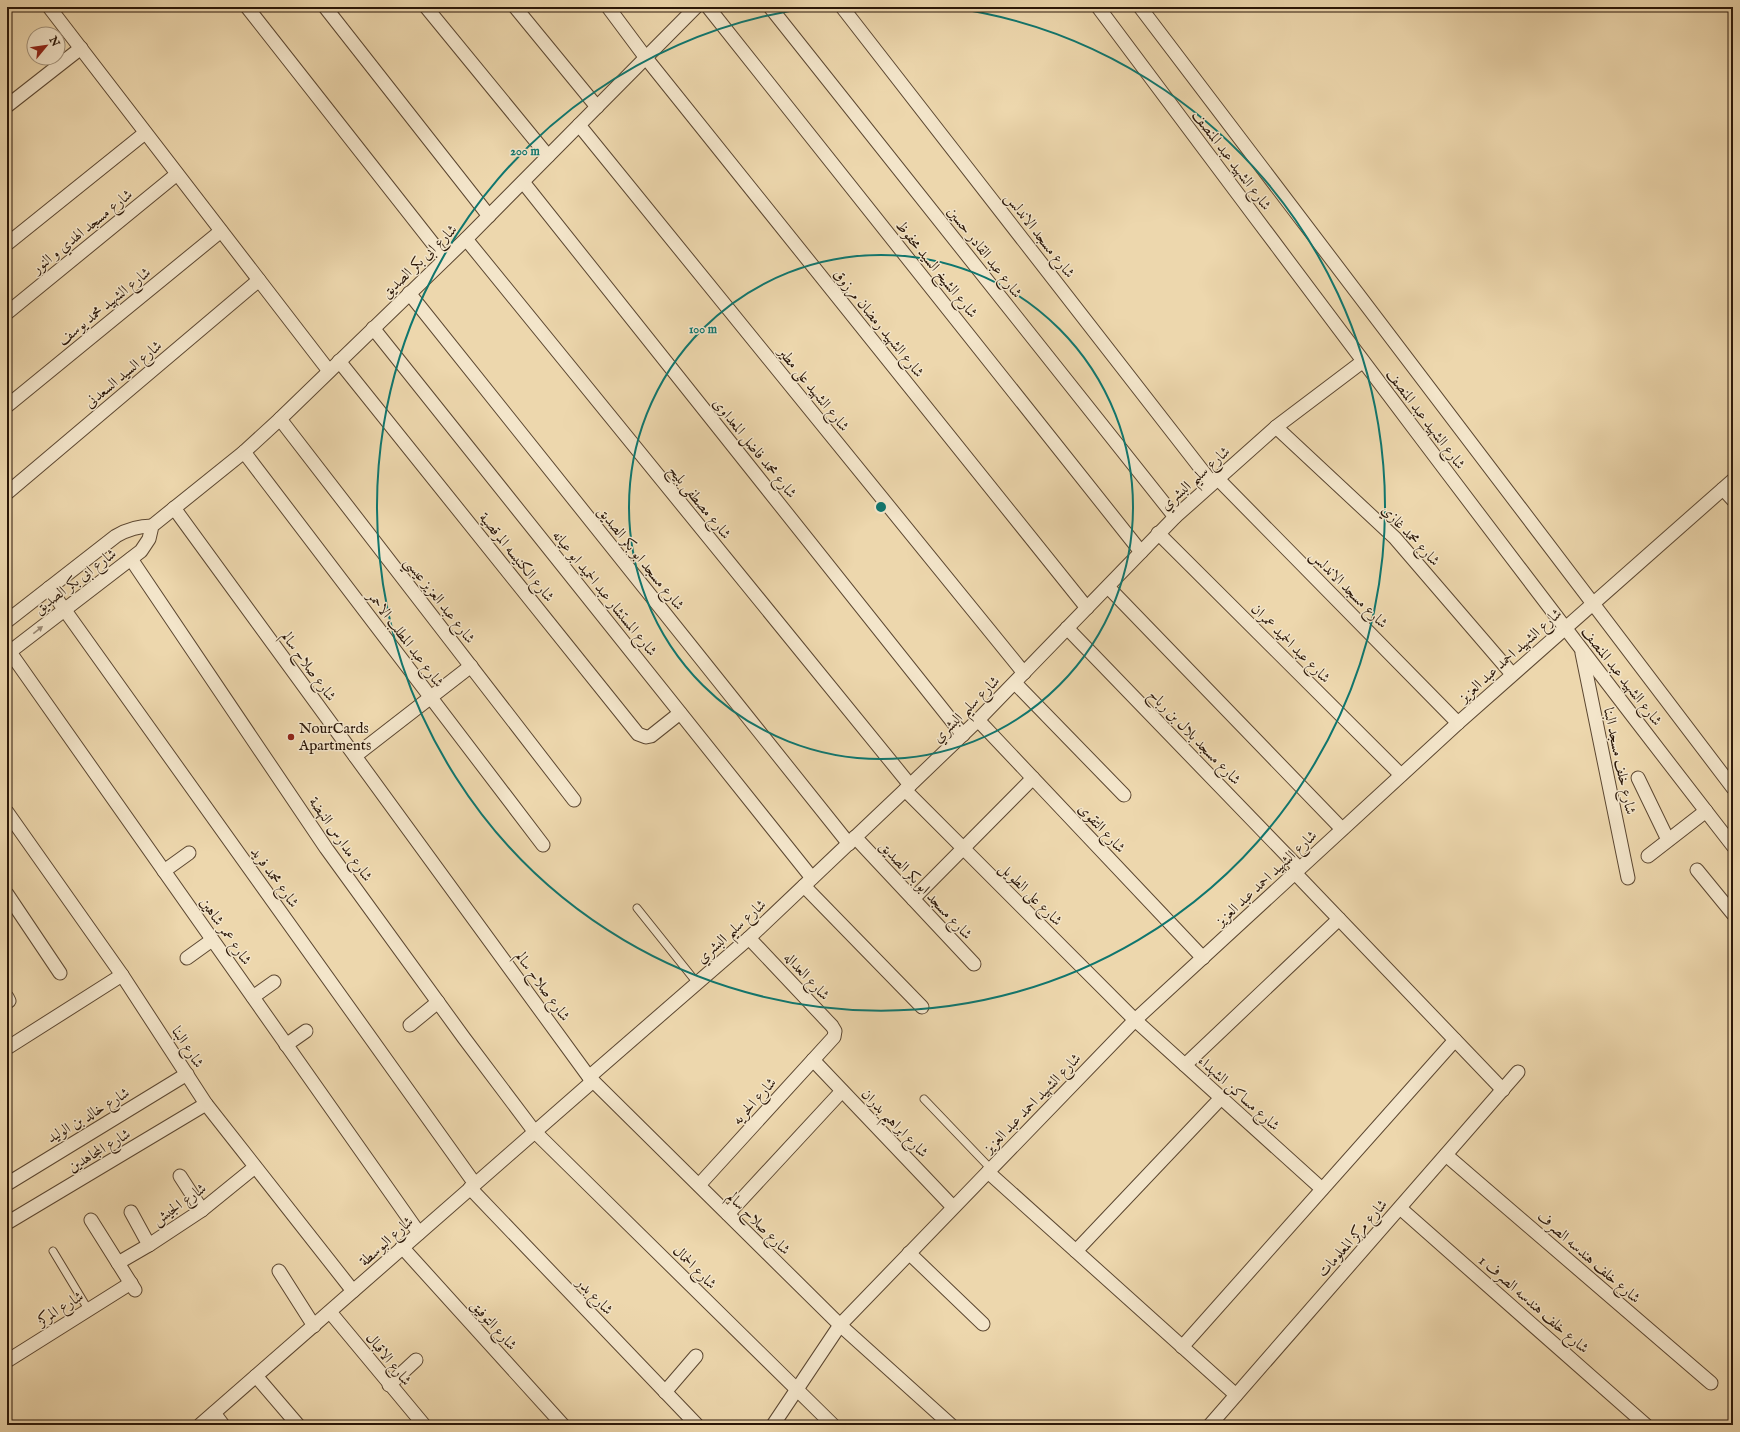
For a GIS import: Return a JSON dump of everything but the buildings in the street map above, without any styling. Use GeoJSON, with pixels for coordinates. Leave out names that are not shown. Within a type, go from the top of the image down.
{"type":"FeatureCollection","features":[{"type":"Feature","properties":{"kind":"street"},"geometry":{"type":"LineString","coordinates":[[48,7],[329,371]]}},
{"type":"Feature","properties":{"kind":"street"},"geometry":{"type":"LineString","coordinates":[[247,7],[445,258]]}},
{"type":"Feature","properties":{"kind":"street"},"geometry":{"type":"LineString","coordinates":[[325,7],[488,216]]}},
{"type":"Feature","properties":{"kind":"street"},"geometry":{"type":"LineString","coordinates":[[426,7],[548,156]]}},
{"type":"Feature","properties":{"kind":"street"},"geometry":{"type":"LineString","coordinates":[[515,7],[597,107]]}},
{"type":"Feature","properties":{"kind":"street","name":"شارع الشهيد رمضان مرزوق"},"geometry":{"type":"LineString","coordinates":[[608,7],[646,58],[1087,608]]}},
{"type":"Feature","properties":{"kind":"street","name":"شارع ابى بكر الصديق"},"geometry":{"type":"LineString","coordinates":[[8,651],[64,610],[141,550],[149,539],[152,526],[244,452],[280,419],[466,239],[696,7]]}},
{"type":"Feature","properties":{"kind":"street","name":"شارع الشيخ السيد محفوظ"},"geometry":{"type":"LineString","coordinates":[[708,7],[1141,552]]}},
{"type":"Feature","properties":{"kind":"street","name":"شارع عبد القادر حسين"},"geometry":{"type":"LineString","coordinates":[[770,7],[1175,517]]}},
{"type":"Feature","properties":{"kind":"street","name":"شارع مسجد الاندلس"},"geometry":{"type":"LineString","coordinates":[[842,7],[1215,481],[1458,723]]}},
{"type":"Feature","properties":{"kind":"street","name":"شارع الشهيد عبد المنصف"},"geometry":{"type":"LineString","coordinates":[[1098,7],[1362,362],[1564,628],[1733,846]]}},
{"type":"Feature","properties":{"kind":"street","name":"شارع الشهيد عبد المنصف"},"geometry":{"type":"LineString","coordinates":[[1140,7],[1733,788]]}},
{"type":"Feature","properties":{"kind":"street"},"geometry":{"type":"LineString","coordinates":[[9,102],[80,48]]}},
{"type":"Feature","properties":{"kind":"street","name":"شارع الشهيد على مطير"},"geometry":{"type":"LineString","coordinates":[[579,125],[1024,672]]}},
{"type":"Feature","properties":{"kind":"street"},"geometry":{"type":"LineString","coordinates":[[7,244],[145,133]]}},
{"type":"Feature","properties":{"kind":"street","name":"شارع مسجد الهدي و النور"},"geometry":{"type":"LineString","coordinates":[[7,313],[178,174]]}},
{"type":"Feature","properties":{"kind":"street","name":"شارع محمد فاضل المعداوى"},"geometry":{"type":"LineString","coordinates":[[523,182],[963,735]]}},
{"type":"Feature","properties":{"kind":"street","name":"شارع الشهيد محمد يوسف"},"geometry":{"type":"LineString","coordinates":[[7,406],[221,231]]}},
{"type":"Feature","properties":{"kind":"street","name":"شارع مصطفى بليح"},"geometry":{"type":"LineString","coordinates":[[466,239],[907,788]]}},
{"type":"Feature","properties":{"kind":"street","name":"شارع السيد السعدنى"},"geometry":{"type":"LineString","coordinates":[[7,493],[259,280]]}},
{"type":"Feature","properties":{"kind":"street","name":"شارع مسجد ابو بكر الصديق"},"geometry":{"type":"LineString","coordinates":[[409,293],[852,841],[913,899],[974,964]]}},
{"type":"Feature","properties":{"kind":"street","name":"شارع المستشار عبد الحميد ابو عيانه"},"geometry":{"type":"LineString","coordinates":[[373,328],[680,713],[808,882],[922,1007]]}},
{"type":"Feature","properties":{"kind":"street","name":"شارع الكنيسه المرقصية"},"geometry":{"type":"LineString","coordinates":[[339,361],[638,734],[646,737],[651,736],[680,713]]}},
{"type":"Feature","properties":{"kind":"street","name":"شارع سليم البشري"},"geometry":{"type":"LineString","coordinates":[[591,1079],[749,938],[963,735],[1175,517],[1276,427],[1362,362]]}},
{"type":"Feature","properties":{"kind":"street","name":"شارع عبد العزيز عيسي"},"geometry":{"type":"LineString","coordinates":[[280,419],[574,800]]}},
{"type":"Feature","properties":{"kind":"street","name":"شارع محمد غازي"},"geometry":{"type":"LineString","coordinates":[[1276,427],[1396,538],[1512,674]]}},
{"type":"Feature","properties":{"kind":"street","name":"شارع عبد المطلب الاحمر"},"geometry":{"type":"LineString","coordinates":[[244,452],[543,845]]}},
{"type":"Feature","properties":{"kind":"street","name":"شارع الشهيد احمد عبد العزيز"},"geometry":{"type":"LineString","coordinates":[[774,1425],[840,1325],[1135,1020],[1512,674],[1733,480]]}},
{"type":"Feature","properties":{"kind":"street"},"geometry":{"type":"LineString","coordinates":[[1723,489],[1733,500]]}},
{"type":"Feature","properties":{"kind":"street","name":"شارع صلاح سالم"},"geometry":{"type":"LineString","coordinates":[[174,508],[591,1079],[840,1325],[951,1425]]}},
{"type":"Feature","properties":{"kind":"street","name":"شارع ابى بكر الصديق"},"geometry":{"type":"LineString","coordinates":[[7,621],[116,536],[127,529],[140,526],[152,526]]}},
{"type":"Feature","properties":{"kind":"street","name":"شارع عبد الحميد عمران"},"geometry":{"type":"LineString","coordinates":[[1158,533],[1401,775]]}},
{"type":"Feature","properties":{"kind":"street","name":"شارع مدارس النهضة"},"geometry":{"type":"LineString","coordinates":[[131,559],[326,848],[534,1131]]}},
{"type":"Feature","properties":{"kind":"street","name":"شارع الشهيد احمد عبد العزيز"},"geometry":{"type":"LineString","coordinates":[[1108,587],[1342,829]]}},
{"type":"Feature","properties":{"kind":"street","name":"شارع محمد فريد"},"geometry":{"type":"LineString","coordinates":[[49,588],[472,1186]]}},
{"type":"Feature","properties":{"kind":"street","name":"شارع مسجد بلال بن رباح"},"geometry":{"type":"LineString","coordinates":[[1067,628],[1297,871],[1339,919],[1503,1090]]}},
{"type":"Feature","properties":{"kind":"street","name":"شارع خلف مسجد البنا"},"geometry":{"type":"LineString","coordinates":[[1581,650],[1628,878]]}},
{"type":"Feature","properties":{"kind":"street","name":"شارع عمر شاهين"},"geometry":{"type":"LineString","coordinates":[[8,651],[418,1233]]}},
{"type":"Feature","properties":{"kind":"street"},"geometry":{"type":"LineString","coordinates":[[355,756],[471,666]]}},
{"type":"Feature","properties":{"kind":"street"},"geometry":{"type":"LineString","coordinates":[[1014,683],[1124,795]]}},
{"type":"Feature","properties":{"kind":"street","name":"شارع التقوى"},"geometry":{"type":"LineString","coordinates":[[978,720],[1203,958]]}},
{"type":"Feature","properties":{"kind":"street"},"geometry":{"type":"LineString","coordinates":[[913,899],[1033,778]]}},
{"type":"Feature","properties":{"kind":"street"},"geometry":{"type":"LineString","coordinates":[[1638,778],[1668,840]]}},
{"type":"Feature","properties":{"kind":"street","name":"شارع على الطويل"},"geometry":{"type":"LineString","coordinates":[[907,788],[963,849],[1135,1020]]}},
{"type":"Feature","properties":{"kind":"street"},"geometry":{"type":"LineString","coordinates":[[1648,856],[1706,811]]}},
{"type":"Feature","properties":{"kind":"street","name":"شارع البنا"},"geometry":{"type":"LineString","coordinates":[[7,812],[122,975],[206,1104],[353,1291]]}},
{"type":"Feature","properties":{"kind":"street"},"geometry":{"type":"LineString","coordinates":[[164,871],[190,853]]}},
{"type":"Feature","properties":{"kind":"street"},"geometry":{"type":"LineString","coordinates":[[1697,870],[1733,914]]}},
{"type":"Feature","properties":{"kind":"street"},"geometry":{"type":"LineString","coordinates":[[7,894],[60,973]]}},
{"type":"Feature","properties":{"kind":"street"},"geometry":{"type":"LineString","coordinates":[[1185,1065],[1339,919]]}},
{"type":"Feature","properties":{"kind":"street","name":"شارع العداله"},"geometry":{"type":"LineString","coordinates":[[749,938],[832,1026],[835,1031],[834,1038]]}},
{"type":"Feature","properties":{"kind":"street"},"geometry":{"type":"LineString","coordinates":[[187,958],[212,940]]}},
{"type":"Feature","properties":{"kind":"street"},"geometry":{"type":"LineString","coordinates":[[7,1048],[122,975]]}},
{"type":"Feature","properties":{"kind":"street"},"geometry":{"type":"LineString","coordinates":[[253,997],[274,982]]}},
{"type":"Feature","properties":{"kind":"street"},"geometry":{"type":"LineString","coordinates":[[410,1025],[438,1002]]}},
{"type":"Feature","properties":{"kind":"street","name":"شارع مساكن الشهداء"},"geometry":{"type":"LineString","coordinates":[[1135,1020],[1322,1189]]}},
{"type":"Feature","properties":{"kind":"street"},"geometry":{"type":"LineString","coordinates":[[286,1045],[306,1031]]}},
{"type":"Feature","properties":{"kind":"street","name":"شارع الحريه"},"geometry":{"type":"LineString","coordinates":[[699,1185],[834,1038]]}},
{"type":"Feature","properties":{"kind":"street"},"geometry":{"type":"LineString","coordinates":[[1182,1347],[1455,1040]]}},
{"type":"Feature","properties":{"kind":"street","name":"شارع ابراهيم بدران"},"geometry":{"type":"LineString","coordinates":[[813,1060],[953,1208]]}},
{"type":"Feature","properties":{"kind":"street","name":"شارع مركز المعلومات"},"geometry":{"type":"LineString","coordinates":[[1210,1425],[1518,1072]]}},
{"type":"Feature","properties":{"kind":"street","name":"شارع خالد بن الوليد"},"geometry":{"type":"LineString","coordinates":[[7,1184],[187,1074]]}},
{"type":"Feature","properties":{"kind":"street","name":"شارع البوسطة"},"geometry":{"type":"LineString","coordinates":[[200,1425],[330,1312],[591,1079]]}},
{"type":"Feature","properties":{"kind":"street"},"geometry":{"type":"LineString","coordinates":[[728,1214],[842,1091]]}},
{"type":"Feature","properties":{"kind":"street"},"geometry":{"type":"LineString","coordinates":[[1076,1251],[1221,1098]]}},
{"type":"Feature","properties":{"kind":"street","name":"شارع المجاهدين"},"geometry":{"type":"LineString","coordinates":[[7,1223],[206,1104]]}},
{"type":"Feature","properties":{"kind":"street","name":"شارع الحمال"},"geometry":{"type":"LineString","coordinates":[[534,1131],[833,1425]]}},
{"type":"Feature","properties":{"kind":"street","name":"شارع خلف هندسه الصرف"},"geometry":{"type":"LineString","coordinates":[[1446,1155],[1711,1383]]}},
{"type":"Feature","properties":{"kind":"street","name":"شارع الجيش"},"geometry":{"type":"LineString","coordinates":[[118,1263],[149,1245],[202,1210],[255,1167]]}},
{"type":"Feature","properties":{"kind":"street"},"geometry":{"type":"LineString","coordinates":[[990,1170],[1076,1251],[1236,1395]]}},
{"type":"Feature","properties":{"kind":"street"},"geometry":{"type":"LineString","coordinates":[[180,1176],[202,1210]]}},
{"type":"Feature","properties":{"kind":"street","name":"شارع بدر"},"geometry":{"type":"LineString","coordinates":[[472,1186],[664,1392],[698,1425]]}},
{"type":"Feature","properties":{"kind":"street","name":"شارع خلف هندسه الصرف 1"},"geometry":{"type":"LineString","coordinates":[[1400,1208],[1646,1425]]}},
{"type":"Feature","properties":{"kind":"street"},"geometry":{"type":"LineString","coordinates":[[131,1212],[149,1245]]}},
{"type":"Feature","properties":{"kind":"street"},"geometry":{"type":"LineString","coordinates":[[92,1220],[118,1263]]}},
{"type":"Feature","properties":{"kind":"street","name":"شارع التوفيق"},"geometry":{"type":"LineString","coordinates":[[402,1248],[563,1425]]}},
{"type":"Feature","properties":{"kind":"street"},"geometry":{"type":"LineString","coordinates":[[909,1253],[983,1324]]}},
{"type":"Feature","properties":{"kind":"street","name":"شارع المركز"},"geometry":{"type":"LineString","coordinates":[[7,1360],[88,1309],[133,1286],[118,1263]]}},
{"type":"Feature","properties":{"kind":"street"},"geometry":{"type":"LineString","coordinates":[[279,1271],[314,1326]]}},
{"type":"Feature","properties":{"kind":"street","name":"شارع الاقبال"},"geometry":{"type":"LineString","coordinates":[[330,1312],[418,1423]]}},
{"type":"Feature","properties":{"kind":"street"},"geometry":{"type":"LineString","coordinates":[[664,1392],[696,1356]]}},
{"type":"Feature","properties":{"kind":"street"},"geometry":{"type":"LineString","coordinates":[[389,1385],[416,1360]]}},
{"type":"Feature","properties":{"kind":"street"},"geometry":{"type":"LineString","coordinates":[[256,1376],[298,1425]]}},
{"type":"Feature","properties":{"kind":"street"},"geometry":{"type":"LineString","coordinates":[[214,1413],[223,1425]]}},
{"type":"Feature","properties":{"kind":"lane"},"geometry":{"type":"LineString","coordinates":[[637,908],[697,984]]}},
{"type":"Feature","properties":{"kind":"lane"},"geometry":{"type":"LineString","coordinates":[[924,1099],[990,1170]]}},
{"type":"Feature","properties":{"kind":"lane"},"geometry":{"type":"LineString","coordinates":[[53,1252],[88,1309]]}},
{"type":"Feature","properties":{"kind":"place","name":"NourCards Apartments"},"geometry":{"type":"Point","coordinates":[291,737]}}]}
